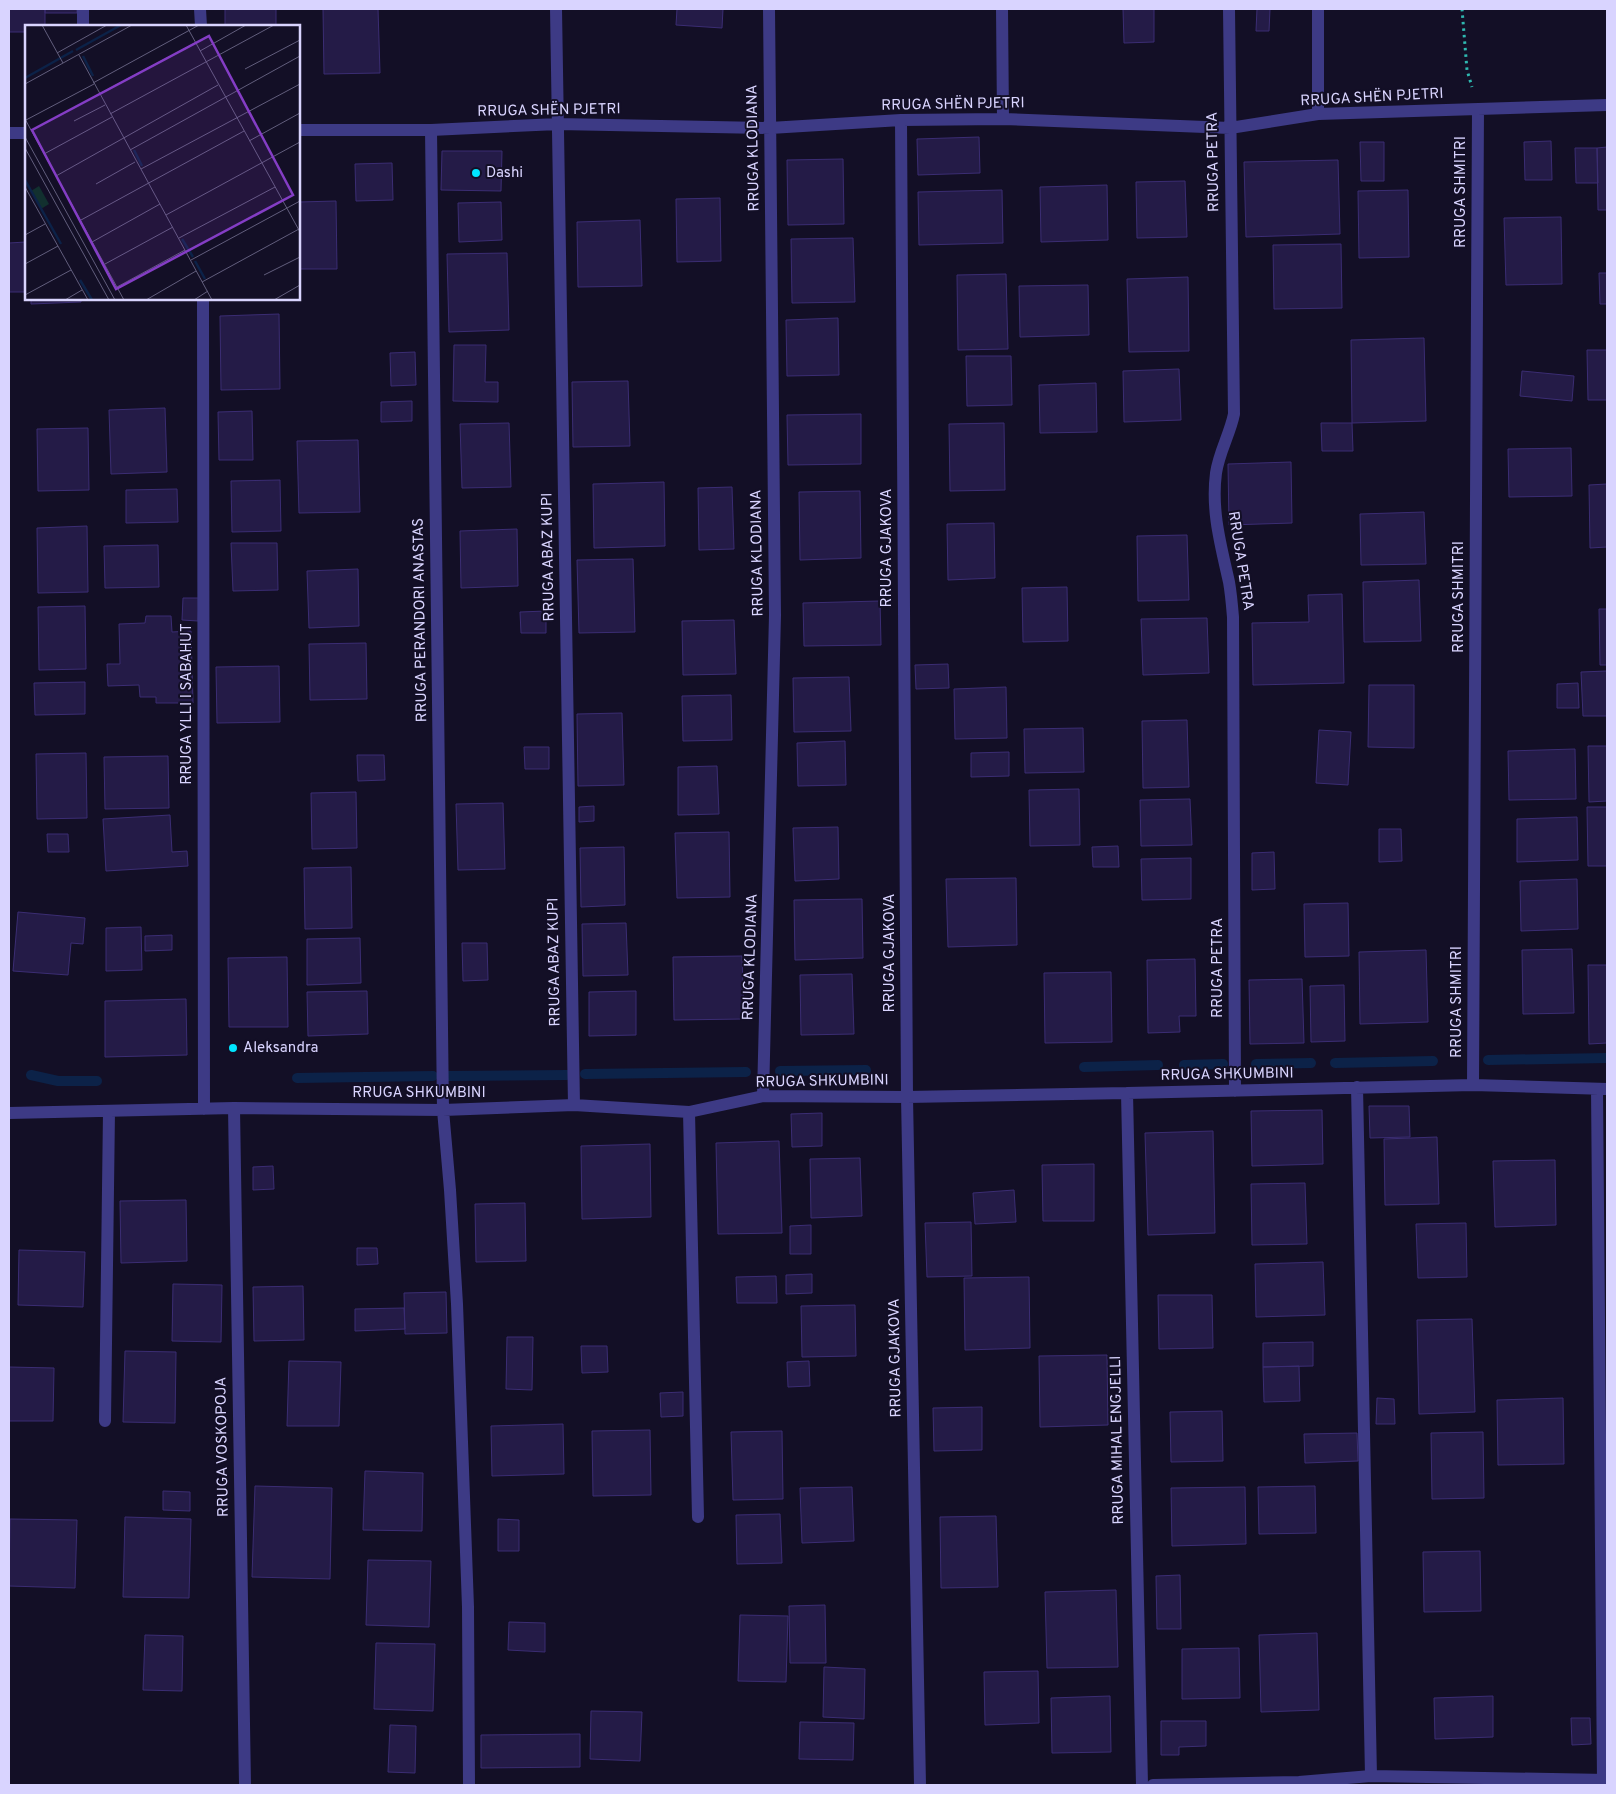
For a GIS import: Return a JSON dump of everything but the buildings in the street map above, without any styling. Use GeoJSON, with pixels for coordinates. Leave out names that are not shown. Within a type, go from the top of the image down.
{"type":"FeatureCollection","features":[{"type":"Feature","properties":{"kind":"street"},"geometry":{"type":"LineString","coordinates":[[83,9],[83,25]]}},
{"type":"Feature","properties":{"kind":"street"},"geometry":{"type":"LineString","coordinates":[[200,9],[201,25]]}},
{"type":"Feature","properties":{"kind":"street","name":"RRUGA ABAZ KUPI"},"geometry":{"type":"LineString","coordinates":[[556,9],[574,1105]]}},
{"type":"Feature","properties":{"kind":"street","name":"RRUGA KLODIANA"},"geometry":{"type":"LineString","coordinates":[[763,1096],[775,615],[769,9]]}},
{"type":"Feature","properties":{"kind":"street"},"geometry":{"type":"LineString","coordinates":[[1002,9],[1003,119]]}},
{"type":"Feature","properties":{"kind":"street","name":"RRUGA PETRA"},"geometry":{"type":"LineString","coordinates":[[1229,9],[1234,414],[1230,431],[1219,459],[1216,473],[1215,498],[1217,530],[1230,584],[1233,616],[1235,1091]]}},
{"type":"Feature","properties":{"kind":"street"},"geometry":{"type":"LineString","coordinates":[[1318,9],[1318,114]]}},
{"type":"Feature","properties":{"kind":"street","name":"RRUGA SHËN PJETRI"},"geometry":{"type":"LineString","coordinates":[[300,130],[431,130],[558,124],[770,128],[901,120],[1003,119],[1230,128],[1318,114],[1607,105]]}},
{"type":"Feature","properties":{"kind":"street","name":"RRUGA SHMITRI"},"geometry":{"type":"LineString","coordinates":[[1473,1085],[1478,109]]}},
{"type":"Feature","properties":{"kind":"street","name":"RRUGA GJAKOVA"},"geometry":{"type":"LineString","coordinates":[[901,120],[907,1097],[920,1785]]}},
{"type":"Feature","properties":{"kind":"street","name":"RRUGA PERANDORI ANASTAS"},"geometry":{"type":"LineString","coordinates":[[431,130],[443,1110],[451,1200],[458,1343],[468,1607],[469,1785]]}},
{"type":"Feature","properties":{"kind":"street"},"geometry":{"type":"LineString","coordinates":[[9,133],[25,133]]}},
{"type":"Feature","properties":{"kind":"street","name":"RRUGA YLLI I SABAHUT"},"geometry":{"type":"LineString","coordinates":[[202,300],[204,1109]]}},
{"type":"Feature","properties":{"kind":"street","name":"RRUGA SHKUMBINI"},"geometry":{"type":"LineString","coordinates":[[9,1113],[234,1108],[443,1110],[574,1105],[689,1112],[763,1096],[907,1097],[1473,1085],[1602,1089]]}},
{"type":"Feature","properties":{"kind":"street"},"geometry":{"type":"LineString","coordinates":[[1358,1087],[1371,1776]]}},
{"type":"Feature","properties":{"kind":"street"},"geometry":{"type":"LineString","coordinates":[[1153,1785],[1299,1782],[1371,1776],[1605,1780],[1602,1089]]}},
{"type":"Feature","properties":{"kind":"street","name":"RRUGA MIHAL ENGJELLI"},"geometry":{"type":"LineString","coordinates":[[1127,1093],[1142,1785]]}},
{"type":"Feature","properties":{"kind":"street","name":"RRUGA VOSKOPOJA"},"geometry":{"type":"LineString","coordinates":[[234,1108],[245,1785]]}},
{"type":"Feature","properties":{"kind":"street"},"geometry":{"type":"LineString","coordinates":[[106,1422],[108,1112]]}},
{"type":"Feature","properties":{"kind":"street"},"geometry":{"type":"LineString","coordinates":[[689,1112],[698,1517]]}},
{"type":"Feature","properties":{"kind":"path"},"geometry":{"type":"LineString","coordinates":[[1462,9],[1467,70]]}},
{"type":"Feature","properties":{"kind":"waterway"},"geometry":{"type":"LineString","coordinates":[[1488,1060],[1607,1058]]}},
{"type":"Feature","properties":{"kind":"waterway"},"geometry":{"type":"LineString","coordinates":[[1335,1063],[1433,1061]]}},
{"type":"Feature","properties":{"kind":"waterway"},"geometry":{"type":"LineString","coordinates":[[1256,1064],[1311,1063]]}},
{"type":"Feature","properties":{"kind":"waterway"},"geometry":{"type":"LineString","coordinates":[[1184,1065],[1223,1064]]}},
{"type":"Feature","properties":{"kind":"waterway"},"geometry":{"type":"LineString","coordinates":[[1084,1067],[1158,1065]]}},
{"type":"Feature","properties":{"kind":"waterway"},"geometry":{"type":"LineString","coordinates":[[780,1071],[866,1070]]}},
{"type":"Feature","properties":{"kind":"waterway"},"geometry":{"type":"LineString","coordinates":[[585,1074],[746,1072]]}},
{"type":"Feature","properties":{"kind":"waterway"},"geometry":{"type":"LineString","coordinates":[[31,1075],[58,1081],[97,1081]]}},
{"type":"Feature","properties":{"kind":"waterway"},"geometry":{"type":"LineString","coordinates":[[448,1076],[567,1075]]}},
{"type":"Feature","properties":{"kind":"waterway"},"geometry":{"type":"LineString","coordinates":[[297,1078],[433,1076]]}},
{"type":"Feature","properties":{"kind":"place","name":"Dashi"},"geometry":{"type":"Point","coordinates":[476,173]}},
{"type":"Feature","properties":{"kind":"place","name":"Aleksandra"},"geometry":{"type":"Point","coordinates":[233,1048]}}]}
